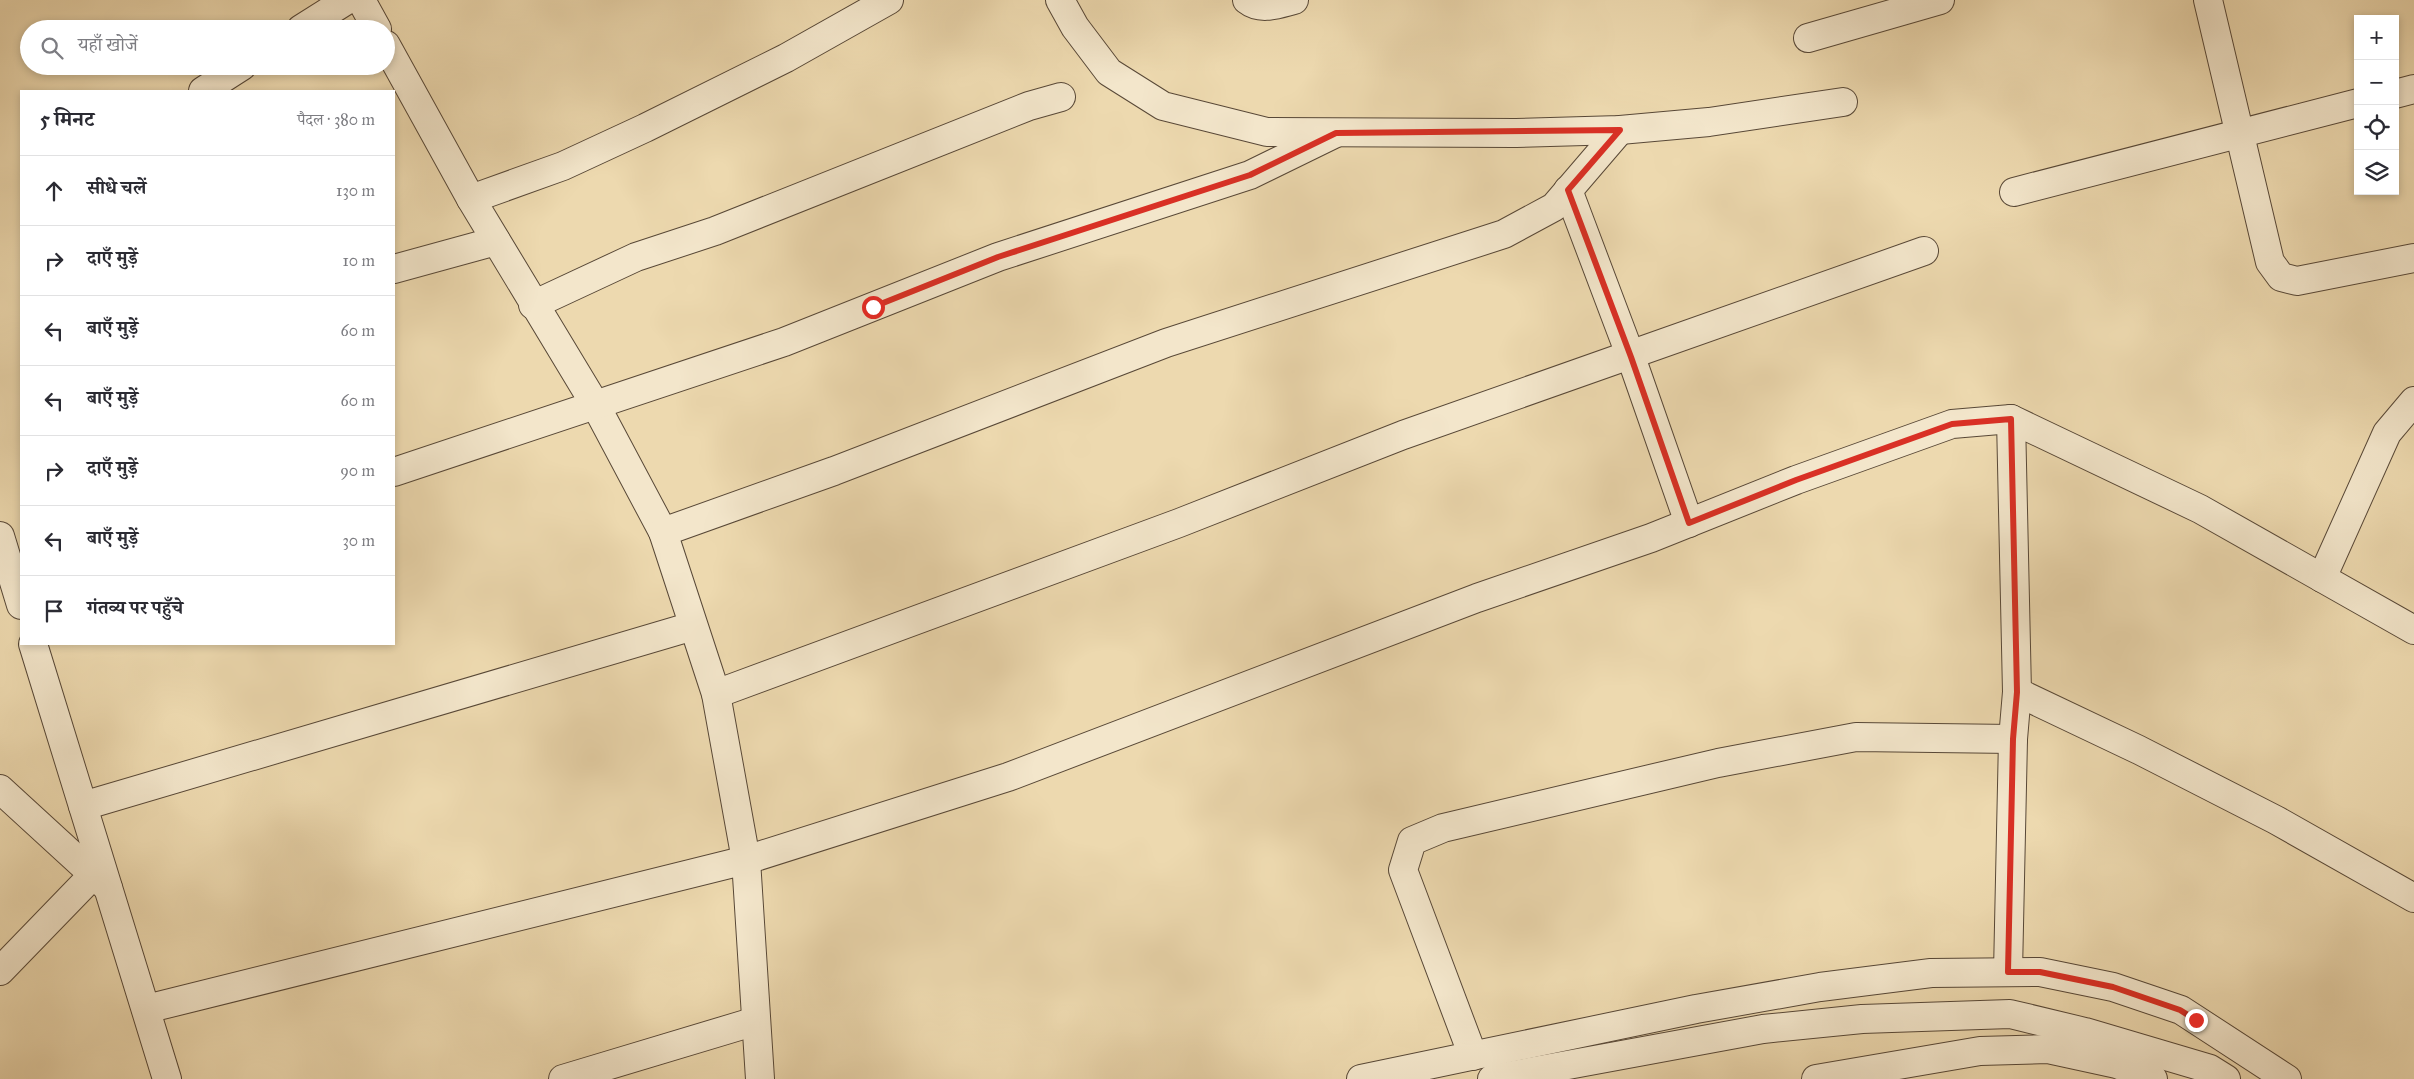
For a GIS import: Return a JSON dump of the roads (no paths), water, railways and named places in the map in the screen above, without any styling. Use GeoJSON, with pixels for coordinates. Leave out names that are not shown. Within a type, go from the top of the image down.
{"type":"FeatureCollection","features":[{"type":"Feature","properties":{"kind":"street"},"geometry":{"type":"LineString","coordinates":[[316,20],[347,0]]}},
{"type":"Feature","properties":{"kind":"street"},"geometry":{"type":"LineString","coordinates":[[361,0],[372,20]]}},
{"type":"Feature","properties":{"kind":"street"},"geometry":{"type":"LineString","coordinates":[[471,199],[563,166],[645,128],[786,58],[889,0]]}},
{"type":"Feature","properties":{"kind":"street"},"geometry":{"type":"LineString","coordinates":[[1060,0],[1076,27],[1109,72],[1163,106],[1267,132],[1620,130],[1709,122],[1843,102]]}},
{"type":"Feature","properties":{"kind":"street"},"geometry":{"type":"LineString","coordinates":[[1247,0],[1253,4],[1271,6],[1294,0]]}},
{"type":"Feature","properties":{"kind":"street"},"geometry":{"type":"LineString","coordinates":[[1808,38],[1940,0]]}},
{"type":"Feature","properties":{"kind":"street"},"geometry":{"type":"LineString","coordinates":[[2208,0],[2270,262],[2281,278],[2298,281],[2414,258]]}},
{"type":"Feature","properties":{"kind":"street"},"geometry":{"type":"LineString","coordinates":[[395,61],[471,199],[596,406],[663,532],[716,694],[746,860],[760,1079]]}},
{"type":"Feature","properties":{"kind":"street"},"geometry":{"type":"LineString","coordinates":[[205,90],[228,75]]}},
{"type":"Feature","properties":{"kind":"street"},"geometry":{"type":"LineString","coordinates":[[2399,93],[2414,89]]}},
{"type":"Feature","properties":{"kind":"street"},"geometry":{"type":"LineString","coordinates":[[533,304],[636,257],[715,231],[1029,106],[1061,96]]}},
{"type":"Feature","properties":{"kind":"street"},"geometry":{"type":"LineString","coordinates":[[2014,192],[2354,104]]}},
{"type":"Feature","properties":{"kind":"street"},"geometry":{"type":"LineString","coordinates":[[663,532],[834,471],[1166,344],[1504,234],[1554,206],[1620,130]]}},
{"type":"Feature","properties":{"kind":"street"},"geometry":{"type":"LineString","coordinates":[[395,472],[784,342],[998,257],[1250,175],[1336,133]]}},
{"type":"Feature","properties":{"kind":"street"},"geometry":{"type":"LineString","coordinates":[[1568,190],[1631,357],[1689,523]]}},
{"type":"Feature","properties":{"kind":"street"},"geometry":{"type":"LineString","coordinates":[[395,269],[496,241]]}},
{"type":"Feature","properties":{"kind":"street"},"geometry":{"type":"LineString","coordinates":[[716,694],[1179,523],[1404,436],[1631,357],[1924,251]]}},
{"type":"Feature","properties":{"kind":"street"},"geometry":{"type":"LineString","coordinates":[[2322,578],[2387,433],[2414,401]]}},
{"type":"Feature","properties":{"kind":"street"},"geometry":{"type":"LineString","coordinates":[[2008,972],[2013,739],[2017,692],[2011,419]]}},
{"type":"Feature","properties":{"kind":"street"},"geometry":{"type":"LineString","coordinates":[[146,1009],[746,860],[1008,777],[1477,598],[1651,538],[1796,480],[1952,424],[2011,419],[2200,509],[2414,630]]}},
{"type":"Feature","properties":{"kind":"street"},"geometry":{"type":"LineString","coordinates":[[0,536],[20,599]]}},
{"type":"Feature","properties":{"kind":"street"},"geometry":{"type":"LineString","coordinates":[[83,806],[693,626]]}},
{"type":"Feature","properties":{"kind":"street"},"geometry":{"type":"LineString","coordinates":[[33,645],[83,806],[101,882],[146,1009],[167,1079]]}},
{"type":"Feature","properties":{"kind":"street"},"geometry":{"type":"LineString","coordinates":[[2017,692],[2139,750],[2276,820],[2414,898]]}},
{"type":"Feature","properties":{"kind":"street"},"geometry":{"type":"LineString","coordinates":[[1473,1056],[1403,870],[1412,841],[1443,828],[1718,763],[1856,737],[2013,739]]}},
{"type":"Feature","properties":{"kind":"street"},"geometry":{"type":"LineString","coordinates":[[0,789],[101,882]]}},
{"type":"Feature","properties":{"kind":"street"},"geometry":{"type":"LineString","coordinates":[[0,971],[101,882]]}},
{"type":"Feature","properties":{"kind":"street"},"geometry":{"type":"LineString","coordinates":[[1361,1079],[1696,1008],[1820,987],[1931,973],[2040,972],[2113,987],[2180,1010],[2287,1079]]}},
{"type":"Feature","properties":{"kind":"street"},"geometry":{"type":"LineString","coordinates":[[1492,1079],[1763,1029],[1862,1019],[2010,1014],[2085,1032],[2210,1068],[2226,1079]]}},
{"type":"Feature","properties":{"kind":"street"},"geometry":{"type":"LineString","coordinates":[[563,1079],[756,1021]]}},
{"type":"Feature","properties":{"kind":"street"},"geometry":{"type":"LineString","coordinates":[[1816,1079],[1980,1051],[2048,1049],[2117,1064],[2153,1079]]}}]}
